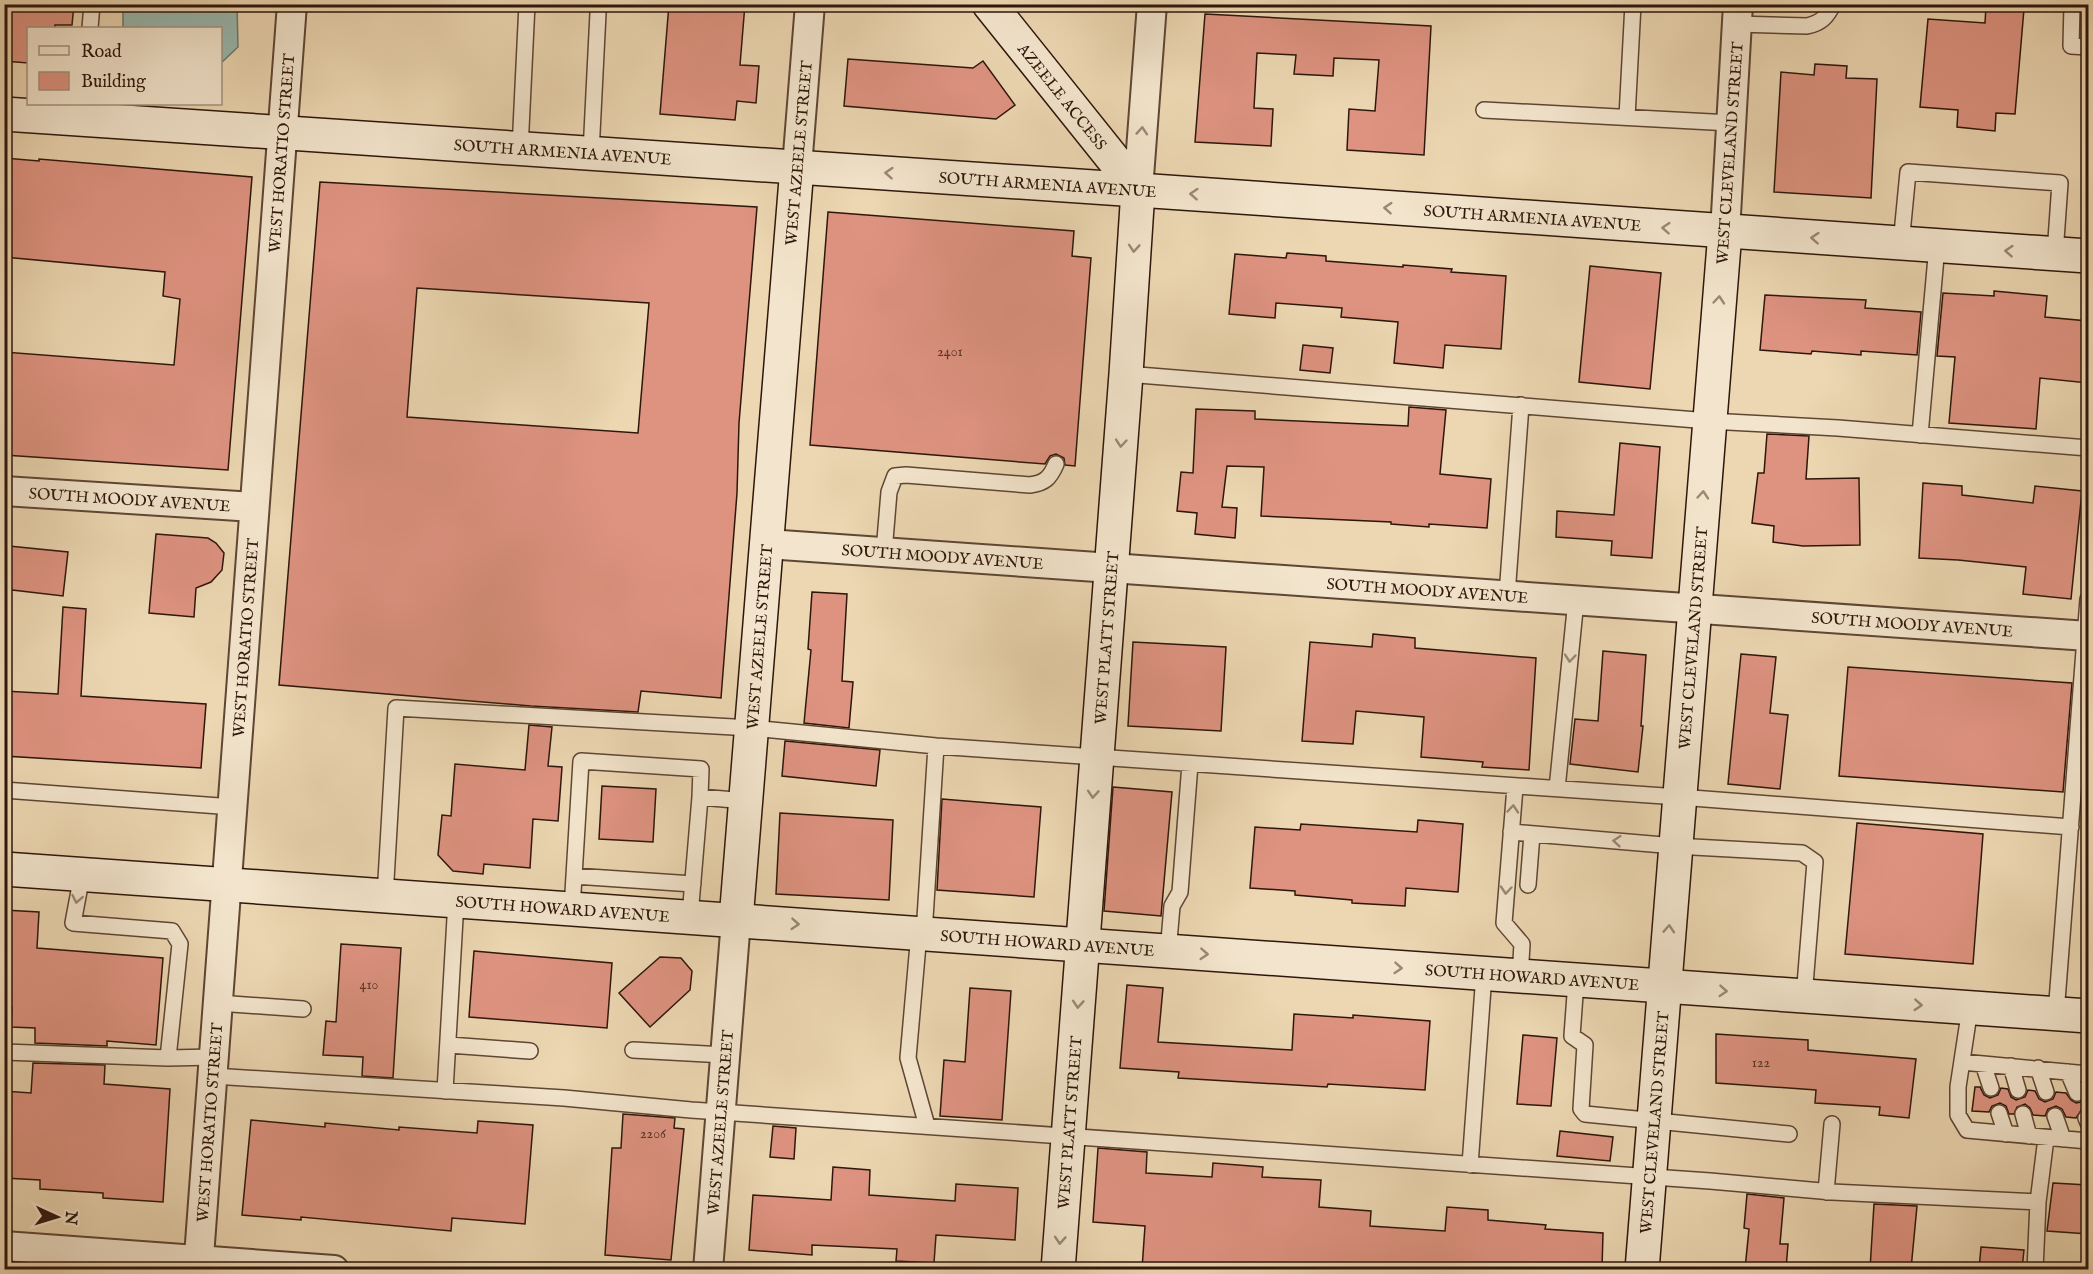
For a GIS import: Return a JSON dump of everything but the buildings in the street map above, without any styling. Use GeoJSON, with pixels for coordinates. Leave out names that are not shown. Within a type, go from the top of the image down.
{"type":"FeatureCollection","features":[{"type":"Feature","properties":{"kind":"main road","name":"AZEELE ACCESS"},"geometry":{"type":"LineString","coordinates":[[989,4],[1138,190]]}},
{"type":"Feature","properties":{"kind":"main road","name":"SOUTH ARMENIA AVENUE"},"geometry":{"type":"LineString","coordinates":[[4,114],[2088,256]]}},
{"type":"Feature","properties":{"kind":"main road","name":"WEST AZEELE STREET"},"geometry":{"type":"LineString","coordinates":[[736,920],[797,167]]}},
{"type":"Feature","properties":{"kind":"main road","name":"WEST PLATT STREET"},"geometry":{"type":"LineString","coordinates":[[1058,1269],[1138,190]]}},
{"type":"Feature","properties":{"kind":"main road","name":"WEST CLEVELAND STREET"},"geometry":{"type":"LineString","coordinates":[[1642,1269],[1725,232]]}},
{"type":"Feature","properties":{"kind":"main road","name":"SOUTH HOWARD AVENUE"},"geometry":{"type":"LineString","coordinates":[[4,869],[2088,1016]]}},
{"type":"Feature","properties":{"kind":"street","name":"WEST HORATIO STREET"},"geometry":{"type":"LineString","coordinates":[[198,1264],[292,4]]}},
{"type":"Feature","properties":{"kind":"street","name":"WEST AZEELE STREET"},"geometry":{"type":"LineString","coordinates":[[797,167],[810,4]]}},
{"type":"Feature","properties":{"kind":"street","name":"WEST PLATT STREET"},"geometry":{"type":"LineString","coordinates":[[1138,190],[1152,4]]}},
{"type":"Feature","properties":{"kind":"street","name":"WEST CLEVELAND STREET"},"geometry":{"type":"LineString","coordinates":[[1725,232],[1738,14]]}},
{"type":"Feature","properties":{"kind":"street","name":"SOUTH MOODY AVENUE"},"geometry":{"type":"LineString","coordinates":[[4,491],[254,507]]}},
{"type":"Feature","properties":{"kind":"street","name":"SOUTH MOODY AVENUE"},"geometry":{"type":"LineString","coordinates":[[767,544],[2087,636]]}},
{"type":"Feature","properties":{"kind":"street","name":"WEST AZEELE STREET"},"geometry":{"type":"LineString","coordinates":[[708,1269],[736,920]]}},
{"type":"Feature","properties":{"kind":"street"},"geometry":{"type":"LineString","coordinates":[[4,1246],[198,1264],[334,1269]]}},
{"type":"Feature","properties":{"kind":"lane"},"geometry":{"type":"LineString","coordinates":[[90,27],[92,4]]}},
{"type":"Feature","properties":{"kind":"lane"},"geometry":{"type":"LineString","coordinates":[[520,149],[527,4]]}},
{"type":"Feature","properties":{"kind":"lane"},"geometry":{"type":"LineString","coordinates":[[1627,117],[1633,4]]}},
{"type":"Feature","properties":{"kind":"lane"},"geometry":{"type":"LineString","coordinates":[[1738,14],[1807,26],[1826,18],[1833,4]]}},
{"type":"Feature","properties":{"kind":"lane"},"geometry":{"type":"LineString","coordinates":[[2072,4],[2071,46],[2088,46]]}},
{"type":"Feature","properties":{"kind":"lane"},"geometry":{"type":"LineString","coordinates":[[591,153],[598,13]]}},
{"type":"Feature","properties":{"kind":"lane"},"geometry":{"type":"LineString","coordinates":[[1484,110],[1731,123]]}},
{"type":"Feature","properties":{"kind":"lane"},"geometry":{"type":"LineString","coordinates":[[1901,244],[1908,172],[2060,183],[2055,254]]}},
{"type":"Feature","properties":{"kind":"lane"},"geometry":{"type":"LineString","coordinates":[[1920,435],[1937,246]]}},
{"type":"Feature","properties":{"kind":"lane"},"geometry":{"type":"LineString","coordinates":[[1126,374],[1709,421],[1838,428],[2088,448]]}},
{"type":"Feature","properties":{"kind":"lane"},"geometry":{"type":"LineString","coordinates":[[1507,596],[1521,405]]}},
{"type":"Feature","properties":{"kind":"lane"},"geometry":{"type":"LineString","coordinates":[[884,552],[889,492],[896,476],[1030,484],[1041,483],[1050,477],[1056,464]]}},
{"type":"Feature","properties":{"kind":"lane"},"geometry":{"type":"LineString","coordinates":[[2056,1014],[2087,636],[2088,599]]}},
{"type":"Feature","properties":{"kind":"lane"},"geometry":{"type":"LineString","coordinates":[[1557,789],[1576,600]]}},
{"type":"Feature","properties":{"kind":"lane"},"geometry":{"type":"LineString","coordinates":[[385,897],[396,708],[751,728],[936,746],[1679,797],[2071,827]]}},
{"type":"Feature","properties":{"kind":"lane"},"geometry":{"type":"LineString","coordinates":[[927,1126],[908,1058],[921,934],[936,746]]}},
{"type":"Feature","properties":{"kind":"lane"},"geometry":{"type":"LineString","coordinates":[[572,909],[581,761],[701,769],[690,916]]}},
{"type":"Feature","properties":{"kind":"lane"},"geometry":{"type":"LineString","coordinates":[[1168,952],[1172,906],[1180,892],[1190,764]]}},
{"type":"Feature","properties":{"kind":"lane"},"geometry":{"type":"LineString","coordinates":[[1515,787],[1504,923],[1522,944]]}},
{"type":"Feature","properties":{"kind":"lane"},"geometry":{"type":"LineString","coordinates":[[4,790],[233,807]]}},
{"type":"Feature","properties":{"kind":"lane"},"geometry":{"type":"LineString","coordinates":[[700,797],[746,801]]}},
{"type":"Feature","properties":{"kind":"lane"},"geometry":{"type":"LineString","coordinates":[[1511,832],[1675,846],[1802,853],[1815,862],[1804,997]]}},
{"type":"Feature","properties":{"kind":"lane"},"geometry":{"type":"LineString","coordinates":[[1528,885],[1532,834]]}},
{"type":"Feature","properties":{"kind":"lane"},"geometry":{"type":"LineString","coordinates":[[82,875],[73,923],[172,931],[180,944],[168,1058]]}},
{"type":"Feature","properties":{"kind":"lane"},"geometry":{"type":"LineString","coordinates":[[574,876],[693,884]]}},
{"type":"Feature","properties":{"kind":"lane"},"geometry":{"type":"LineString","coordinates":[[445,1091],[456,901]]}},
{"type":"Feature","properties":{"kind":"lane"},"geometry":{"type":"LineString","coordinates":[[1520,977],[1524,924]]}},
{"type":"Feature","properties":{"kind":"lane"},"geometry":{"type":"LineString","coordinates":[[1470,1165],[1484,975]]}},
{"type":"Feature","properties":{"kind":"lane"},"geometry":{"type":"LineString","coordinates":[[1576,981],[1572,1036],[1586,1046],[1581,1109],[1585,1114],[1790,1134]]}},
{"type":"Feature","properties":{"kind":"lane"},"geometry":{"type":"LineString","coordinates":[[218,1003],[303,1009]]}},
{"type":"Feature","properties":{"kind":"lane"},"geometry":{"type":"LineString","coordinates":[[1970,1008],[1958,1087],[1958,1115],[1967,1130],[2088,1142]]}},
{"type":"Feature","properties":{"kind":"lane"},"geometry":{"type":"LineString","coordinates":[[448,1045],[530,1051]]}},
{"type":"Feature","properties":{"kind":"lane"},"geometry":{"type":"LineString","coordinates":[[633,1050],[725,1055]]}},
{"type":"Feature","properties":{"kind":"lane"},"geometry":{"type":"LineString","coordinates":[[4,1052],[168,1058],[214,1067],[445,1091],[564,1098],[720,1112],[1710,1180],[1826,1192],[2038,1202]]}},
{"type":"Feature","properties":{"kind":"lane"},"geometry":{"type":"LineString","coordinates":[[1962,1062],[2088,1074]]}},
{"type":"Feature","properties":{"kind":"lane"},"geometry":{"type":"LineString","coordinates":[[1983,1064],[1991,1088]]}},
{"type":"Feature","properties":{"kind":"lane"},"geometry":{"type":"LineString","coordinates":[[2011,1066],[2018,1090]]}},
{"type":"Feature","properties":{"kind":"lane"},"geometry":{"type":"LineString","coordinates":[[2038,1068],[2046,1092]]}},
{"type":"Feature","properties":{"kind":"lane"},"geometry":{"type":"LineString","coordinates":[[2068,1072],[2077,1094]]}},
{"type":"Feature","properties":{"kind":"lane"},"geometry":{"type":"LineString","coordinates":[[1999,1113],[2006,1134]]}},
{"type":"Feature","properties":{"kind":"lane"},"geometry":{"type":"LineString","coordinates":[[2023,1114],[2029,1136]]}},
{"type":"Feature","properties":{"kind":"lane"},"geometry":{"type":"LineString","coordinates":[[2055,1116],[2063,1139]]}},
{"type":"Feature","properties":{"kind":"lane"},"geometry":{"type":"LineString","coordinates":[[1826,1192],[1832,1124]]}},
{"type":"Feature","properties":{"kind":"lane"},"geometry":{"type":"LineString","coordinates":[[2041,1269],[2035,1269],[2038,1202],[2046,1138]]}},
{"type":"Feature","properties":{"kind":"water"},"geometry":{"type":"Polygon","coordinates":[[[123,5],[237,5],[238,47],[222,62],[222,27],[123,27],[123,5]]]}}]}
